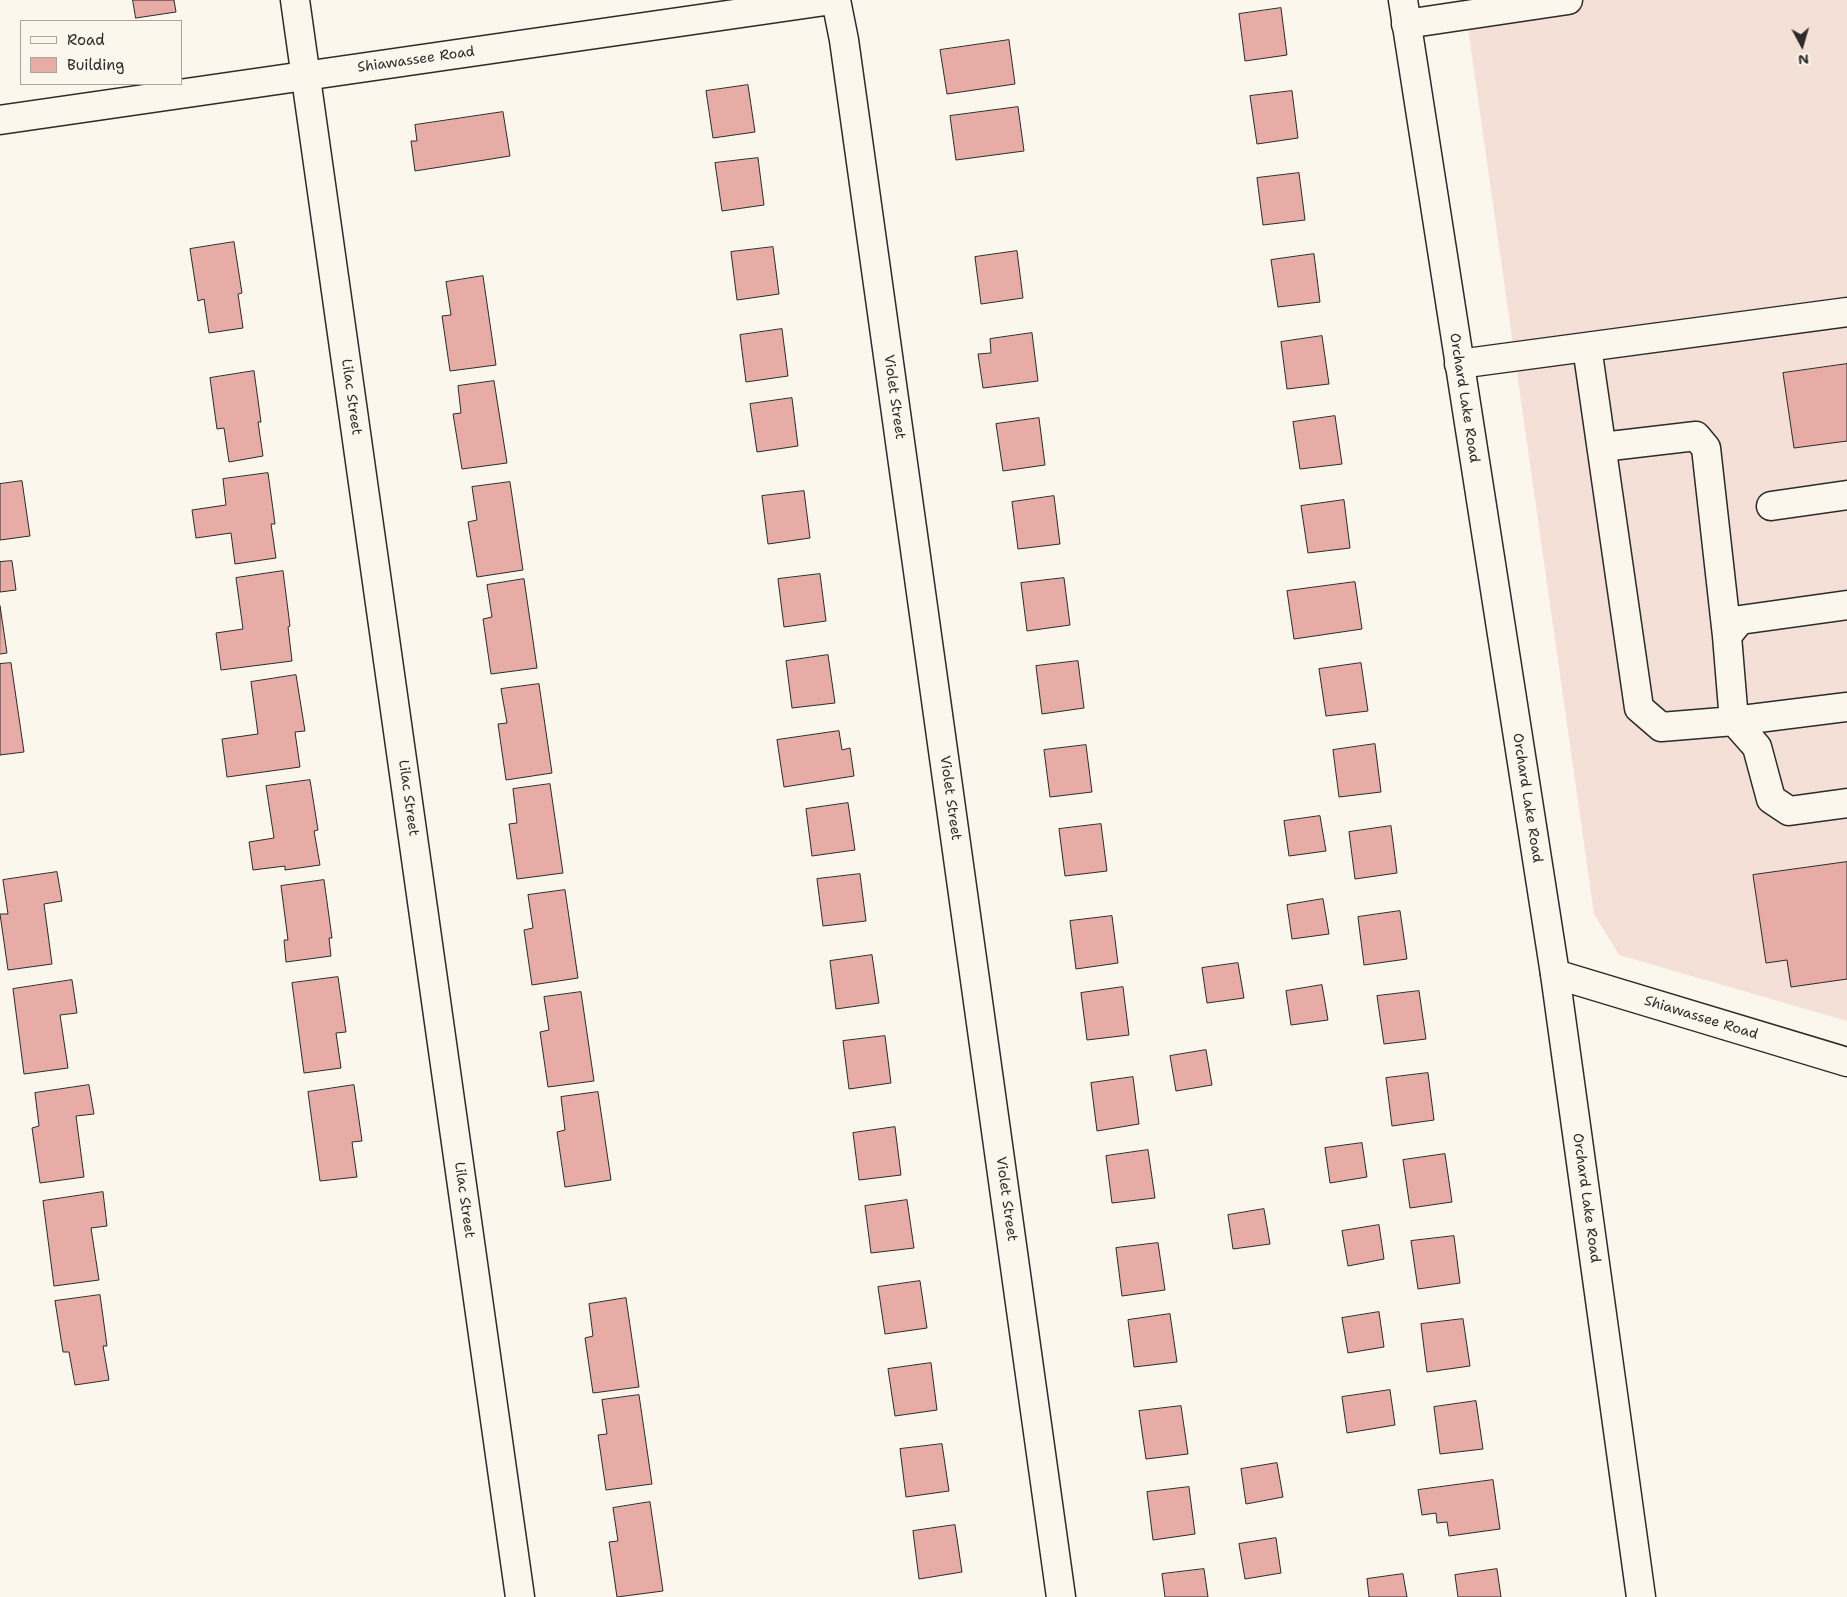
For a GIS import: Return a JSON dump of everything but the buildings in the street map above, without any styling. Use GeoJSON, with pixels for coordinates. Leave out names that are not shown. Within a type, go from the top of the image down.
{"type":"FeatureCollection","features":[{"type":"Feature","properties":{"kind":"street","name":"Lilac Street"},"geometry":{"type":"LineString","coordinates":[[295,0],[520,1597]]}},
{"type":"Feature","properties":{"kind":"street","name":"Shiawassee Road"},"geometry":{"type":"LineString","coordinates":[[0,120],[832,0]]}},
{"type":"Feature","properties":{"kind":"street","name":"Violet Street"},"geometry":{"type":"LineString","coordinates":[[836,0],[844,40],[1061,1597]]}},
{"type":"Feature","properties":{"kind":"street"},"geometry":{"type":"LineString","coordinates":[[1405,12],[1568,0]]}},
{"type":"Feature","properties":{"kind":"street","name":"Orchard Lake Road"},"geometry":{"type":"LineString","coordinates":[[1405,12],[1555,974],[1641,1597]]}},
{"type":"Feature","properties":{"kind":"street"},"geometry":{"type":"LineString","coordinates":[[1459,364],[1847,312]]}},
{"type":"Feature","properties":{"kind":"street"},"geometry":{"type":"LineString","coordinates":[[1587,347],[1639,708],[1661,727],[1734,721],[1847,707]]}},
{"type":"Feature","properties":{"kind":"street"},"geometry":{"type":"LineString","coordinates":[[1602,447],[1696,436],[1706,448],[1727,636],[1734,721],[1756,747],[1771,799],[1789,810],[1847,803]]}},
{"type":"Feature","properties":{"kind":"street"},"geometry":{"type":"LineString","coordinates":[[1771,506],[1847,495]]}},
{"type":"Feature","properties":{"kind":"street"},"geometry":{"type":"LineString","coordinates":[[1727,636],[1740,620],[1847,605]]}},
{"type":"Feature","properties":{"kind":"street","name":"Shiawassee Road"},"geometry":{"type":"LineString","coordinates":[[1555,974],[1847,1062]]}},
{"type":"Feature","properties":{"kind":"shaded area"},"geometry":{"type":"Polygon","coordinates":[[[1464,0],[1847,0],[1847,1021],[1619,955],[1594,914],[1464,0]]]}}]}
